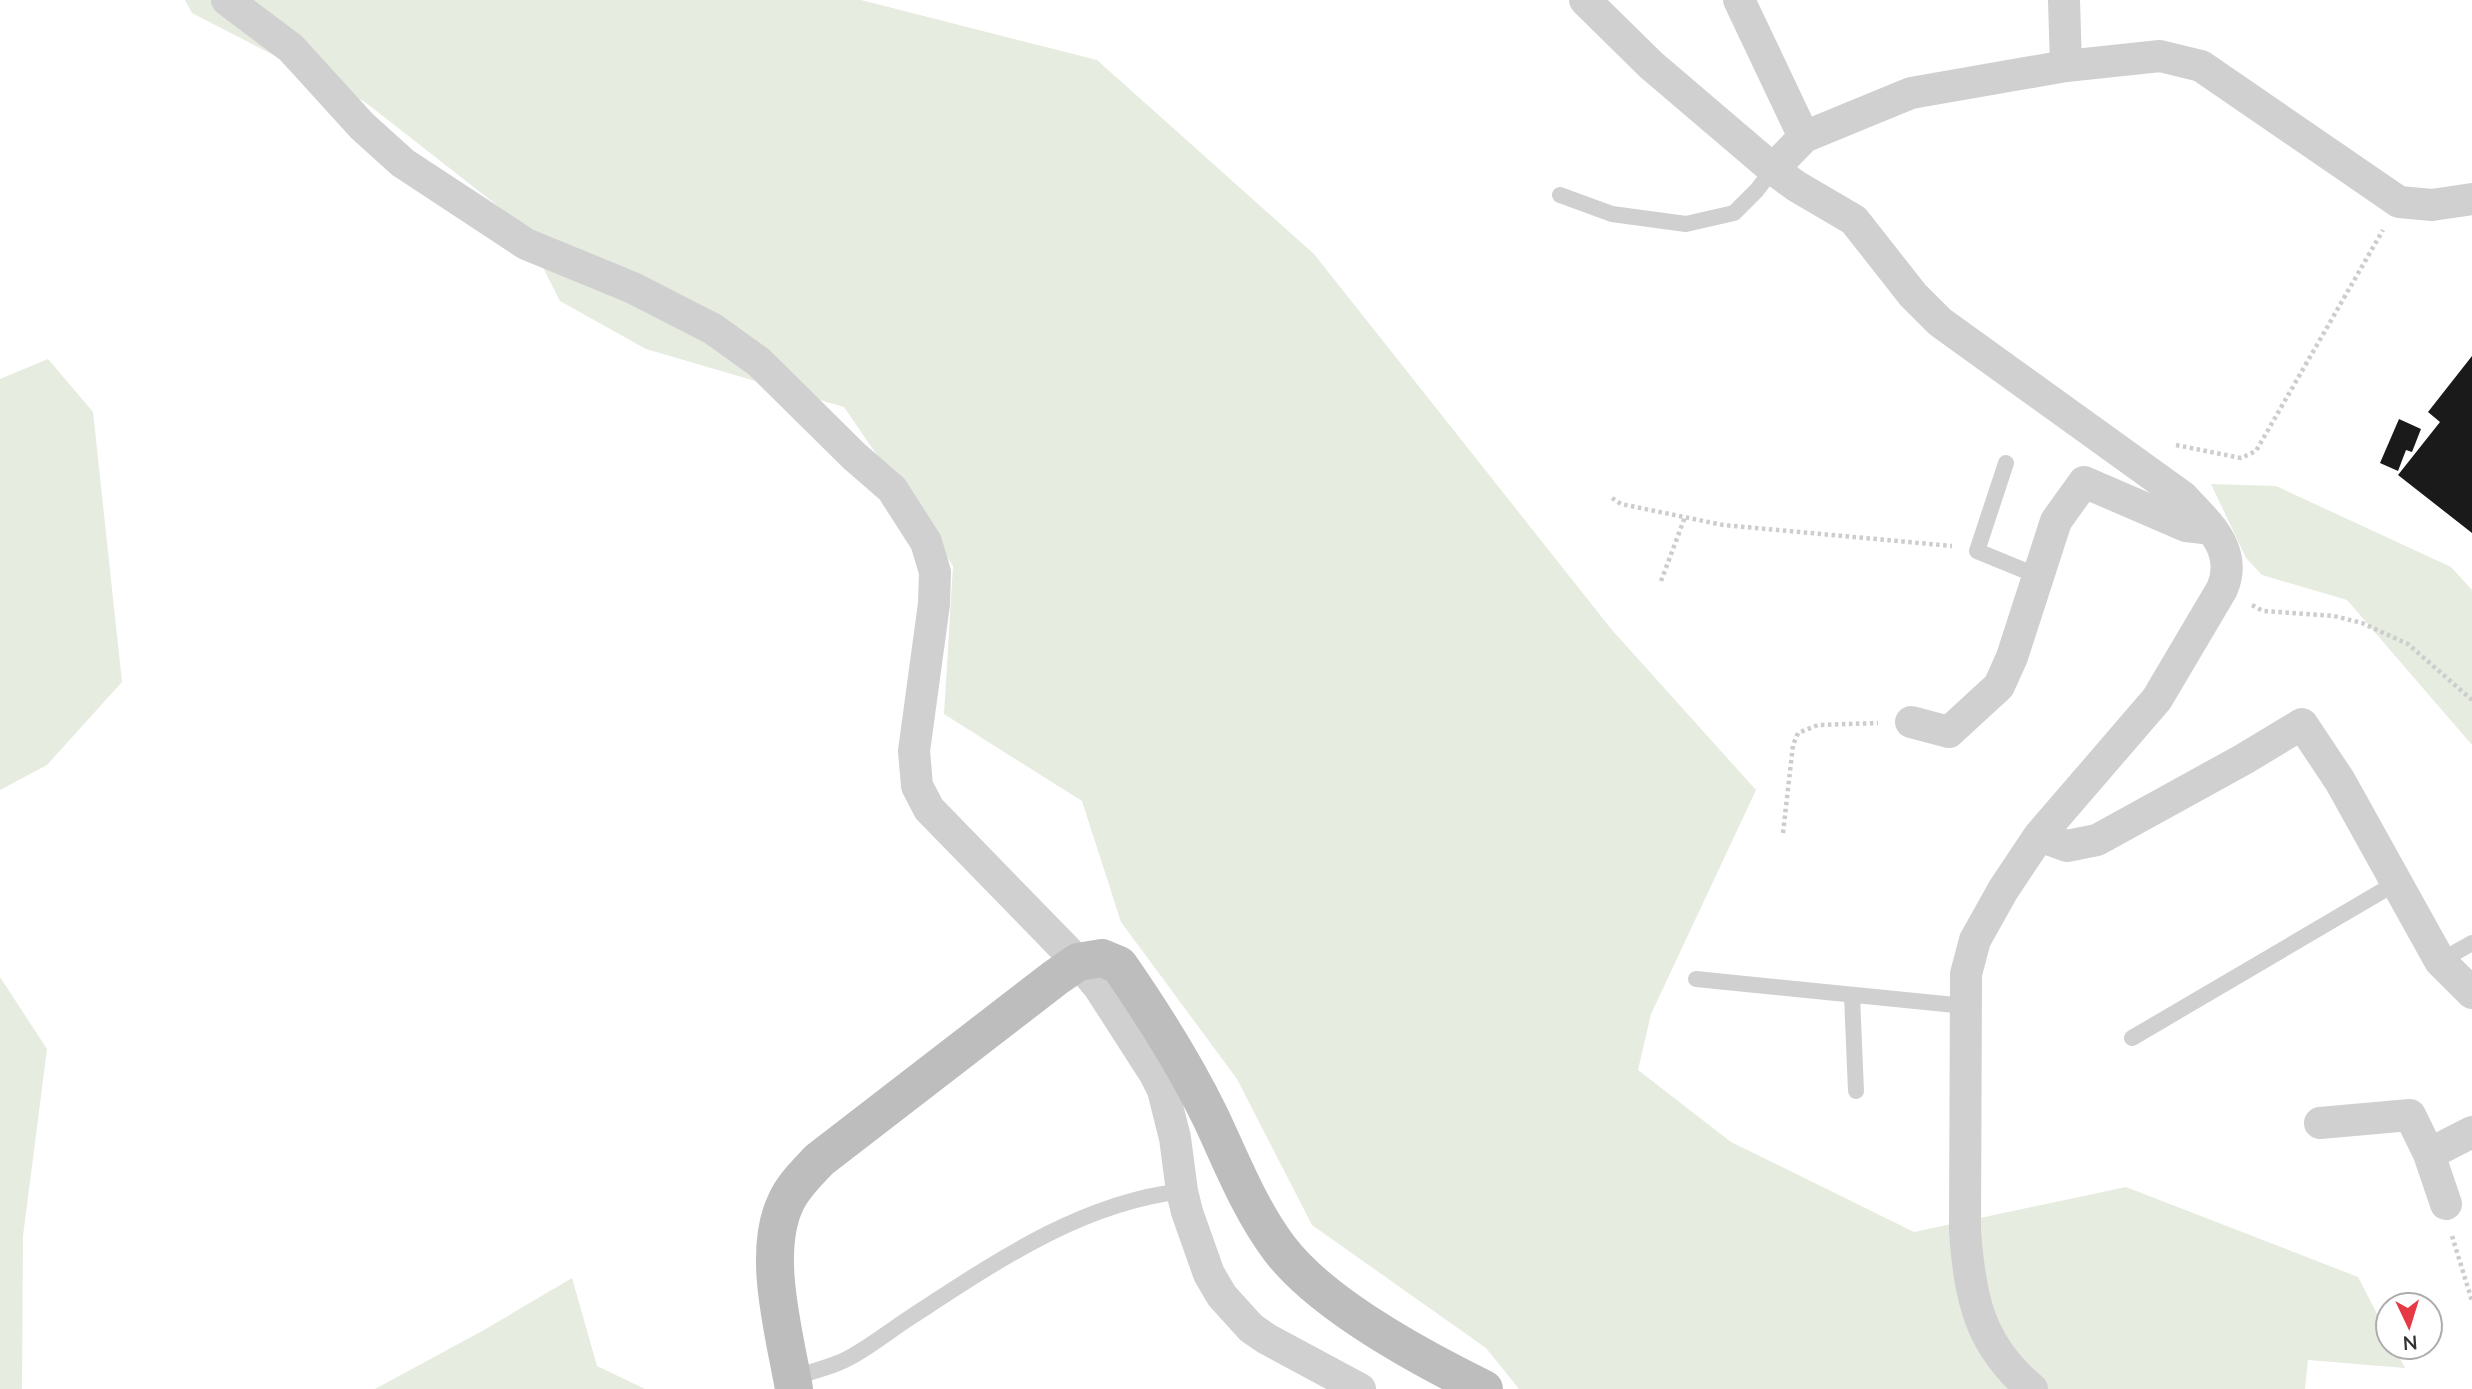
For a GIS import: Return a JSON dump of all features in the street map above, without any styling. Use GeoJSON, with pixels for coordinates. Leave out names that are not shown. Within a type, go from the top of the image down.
{"type":"FeatureCollection","features":[{"type":"Feature","properties":{"kind":"street"},"geometry":{"type":"LineString","coordinates":[[227,0],[292,48],[362,126],[403,163],[526,244],[633,288],[713,329],[759,362],[854,456],[892,489],[926,542],[935,572],[934,604],[914,751],[917,786],[929,810],[1078,962],[1100,987],[1135,1041],[1163,1090],[1175,1138],[1187,1212],[1209,1274],[1222,1296],[1238,1316],[1267,1339],[1360,1389]]}},
{"type":"Feature","properties":{"kind":"street"},"geometry":{"type":"LineString","coordinates":[[1585,0],[1651,65],[1773,169],[1796,186],[1854,220],[1913,295],[1940,322],[2183,497],[2212,528],[2225,550],[2226,579],[2217,600],[2157,699],[2039,836],[2003,890],[1975,940],[1966,974],[1965,1231],[1968,1270],[1976,1310],[1994,1347],[2011,1372],[2032,1389]]}},
{"type":"Feature","properties":{"kind":"street"},"geometry":{"type":"LineString","coordinates":[[1739,0],[1804,138]]}},
{"type":"Feature","properties":{"kind":"street"},"geometry":{"type":"LineString","coordinates":[[2064,0],[2066,66]]}},
{"type":"Feature","properties":{"kind":"street"},"geometry":{"type":"LineString","coordinates":[[1773,169],[1804,138],[1911,93],[2066,66],[2160,56],[2202,66],[2399,202],[2432,205],[2472,199]]}},
{"type":"Feature","properties":{"kind":"street"},"geometry":{"type":"LineString","coordinates":[[1911,722],[1949,732],[1998,686],[2012,657],[2056,521],[2084,482],[2186,526],[2212,528]]}},
{"type":"Feature","properties":{"kind":"street"},"geometry":{"type":"LineString","coordinates":[[2039,836],[2067,846],[2097,840],[2302,724],[2340,781],[2440,961],[2472,993]]}},
{"type":"Feature","properties":{"kind":"street"},"geometry":{"type":"LineString","coordinates":[[793,1383],[777,1276],[776,1245],[779,1222],[786,1202],[800,1180],[830,1152],[1055,978],[1078,962],[1102,958],[1119,965],[1181,1060],[1251,1205],[1279,1249],[1324,1292],[1378,1330],[1436,1365],[1484,1389]]}},
{"type":"Feature","properties":{"kind":"street"},"geometry":{"type":"LineString","coordinates":[[2320,1123],[2410,1115],[2446,1204]]}},
{"type":"Feature","properties":{"kind":"street"},"geometry":{"type":"LineString","coordinates":[[2428,1154],[2472,1132]]}},
{"type":"Feature","properties":{"kind":"lane"},"geometry":{"type":"LineString","coordinates":[[1560,195],[1612,214],[1686,224],[1734,212],[1757,190],[1773,169]]}},
{"type":"Feature","properties":{"kind":"lane"},"geometry":{"type":"LineString","coordinates":[[2006,463],[1977,551],[2038,576]]}},
{"type":"Feature","properties":{"kind":"lane"},"geometry":{"type":"LineString","coordinates":[[2132,1038],[2396,883]]}},
{"type":"Feature","properties":{"kind":"lane"},"geometry":{"type":"LineString","coordinates":[[2440,961],[2472,943]]}},
{"type":"Feature","properties":{"kind":"lane"},"geometry":{"type":"LineString","coordinates":[[1696,978],[1965,1006]]}},
{"type":"Feature","properties":{"kind":"lane"},"geometry":{"type":"LineString","coordinates":[[1852,996],[1856,1091]]}},
{"type":"Feature","properties":{"kind":"lane"},"geometry":{"type":"LineString","coordinates":[[793,1383],[840,1363],[988,1267],[1050,1231],[1098,1210],[1157,1194],[1182,1191]]}},
{"type":"Feature","properties":{"kind":"path"},"geometry":{"type":"LineString","coordinates":[[2166,444],[2241,458],[2256,452],[2399,202]]}},
{"type":"Feature","properties":{"kind":"path"},"geometry":{"type":"LineString","coordinates":[[1612,498],[1621,504],[1723,525],[1954,546],[1977,551]]}},
{"type":"Feature","properties":{"kind":"path"},"geometry":{"type":"LineString","coordinates":[[1661,581],[1685,517]]}},
{"type":"Feature","properties":{"kind":"path"},"geometry":{"type":"LineString","coordinates":[[2263,611],[2334,616],[2362,623],[2408,644],[2472,700]]}},
{"type":"Feature","properties":{"kind":"path"},"geometry":{"type":"LineString","coordinates":[[1783,833],[1793,745],[1798,733],[1818,725],[1911,722]]}},
{"type":"Feature","properties":{"kind":"path"},"geometry":{"type":"LineString","coordinates":[[2446,1204],[2447,1218],[2472,1301]]}},
{"type":"Feature","properties":{"kind":"shaded area"},"geometry":{"type":"Polygon","coordinates":[[[185,0],[861,0],[1097,60],[1314,254],[1612,630],[1756,790],[1651,1014],[1638,1070],[1731,1142],[1914,1232],[2126,1187],[2358,1277],[2374,1308],[2374,1361],[2401,1361],[2405,1368],[2308,1360],[2305,1389],[1519,1389],[1486,1348],[1312,1225],[1237,1079],[1121,922],[1082,801],[944,714],[953,566],[844,407],[646,349],[560,301],[521,224],[365,102],[192,13],[185,0]]]}},
{"type":"Feature","properties":{"kind":"shaded area"},"geometry":{"type":"Polygon","coordinates":[[[48,359],[93,412],[122,682],[47,765],[0,790],[0,379],[48,359]]]}},
{"type":"Feature","properties":{"kind":"shaded area"},"geometry":{"type":"Polygon","coordinates":[[[2211,484],[2276,486],[2451,567],[2472,590],[2472,745],[2347,600],[2262,575],[2246,558],[2211,484]]]}},
{"type":"Feature","properties":{"kind":"shaded area"},"geometry":{"type":"Polygon","coordinates":[[[0,977],[47,1049],[23,1236],[22,1389],[0,1389],[0,977]]]}},
{"type":"Feature","properties":{"kind":"shaded area"},"geometry":{"type":"Polygon","coordinates":[[[572,1278],[597,1366],[645,1389],[375,1389],[484,1330],[572,1278]]]}},
{"type":"Feature","properties":{"kind":"building"},"geometry":{"type":"Polygon","coordinates":[[[2472,356],[2472,533],[2398,475],[2440,422],[2428,412],[2472,356]]]}},
{"type":"Feature","properties":{"kind":"building"},"geometry":{"type":"Polygon","coordinates":[[[2399,419],[2421,429],[2412,452],[2406,450],[2398,471],[2380,463],[2399,419]]]}}]}
